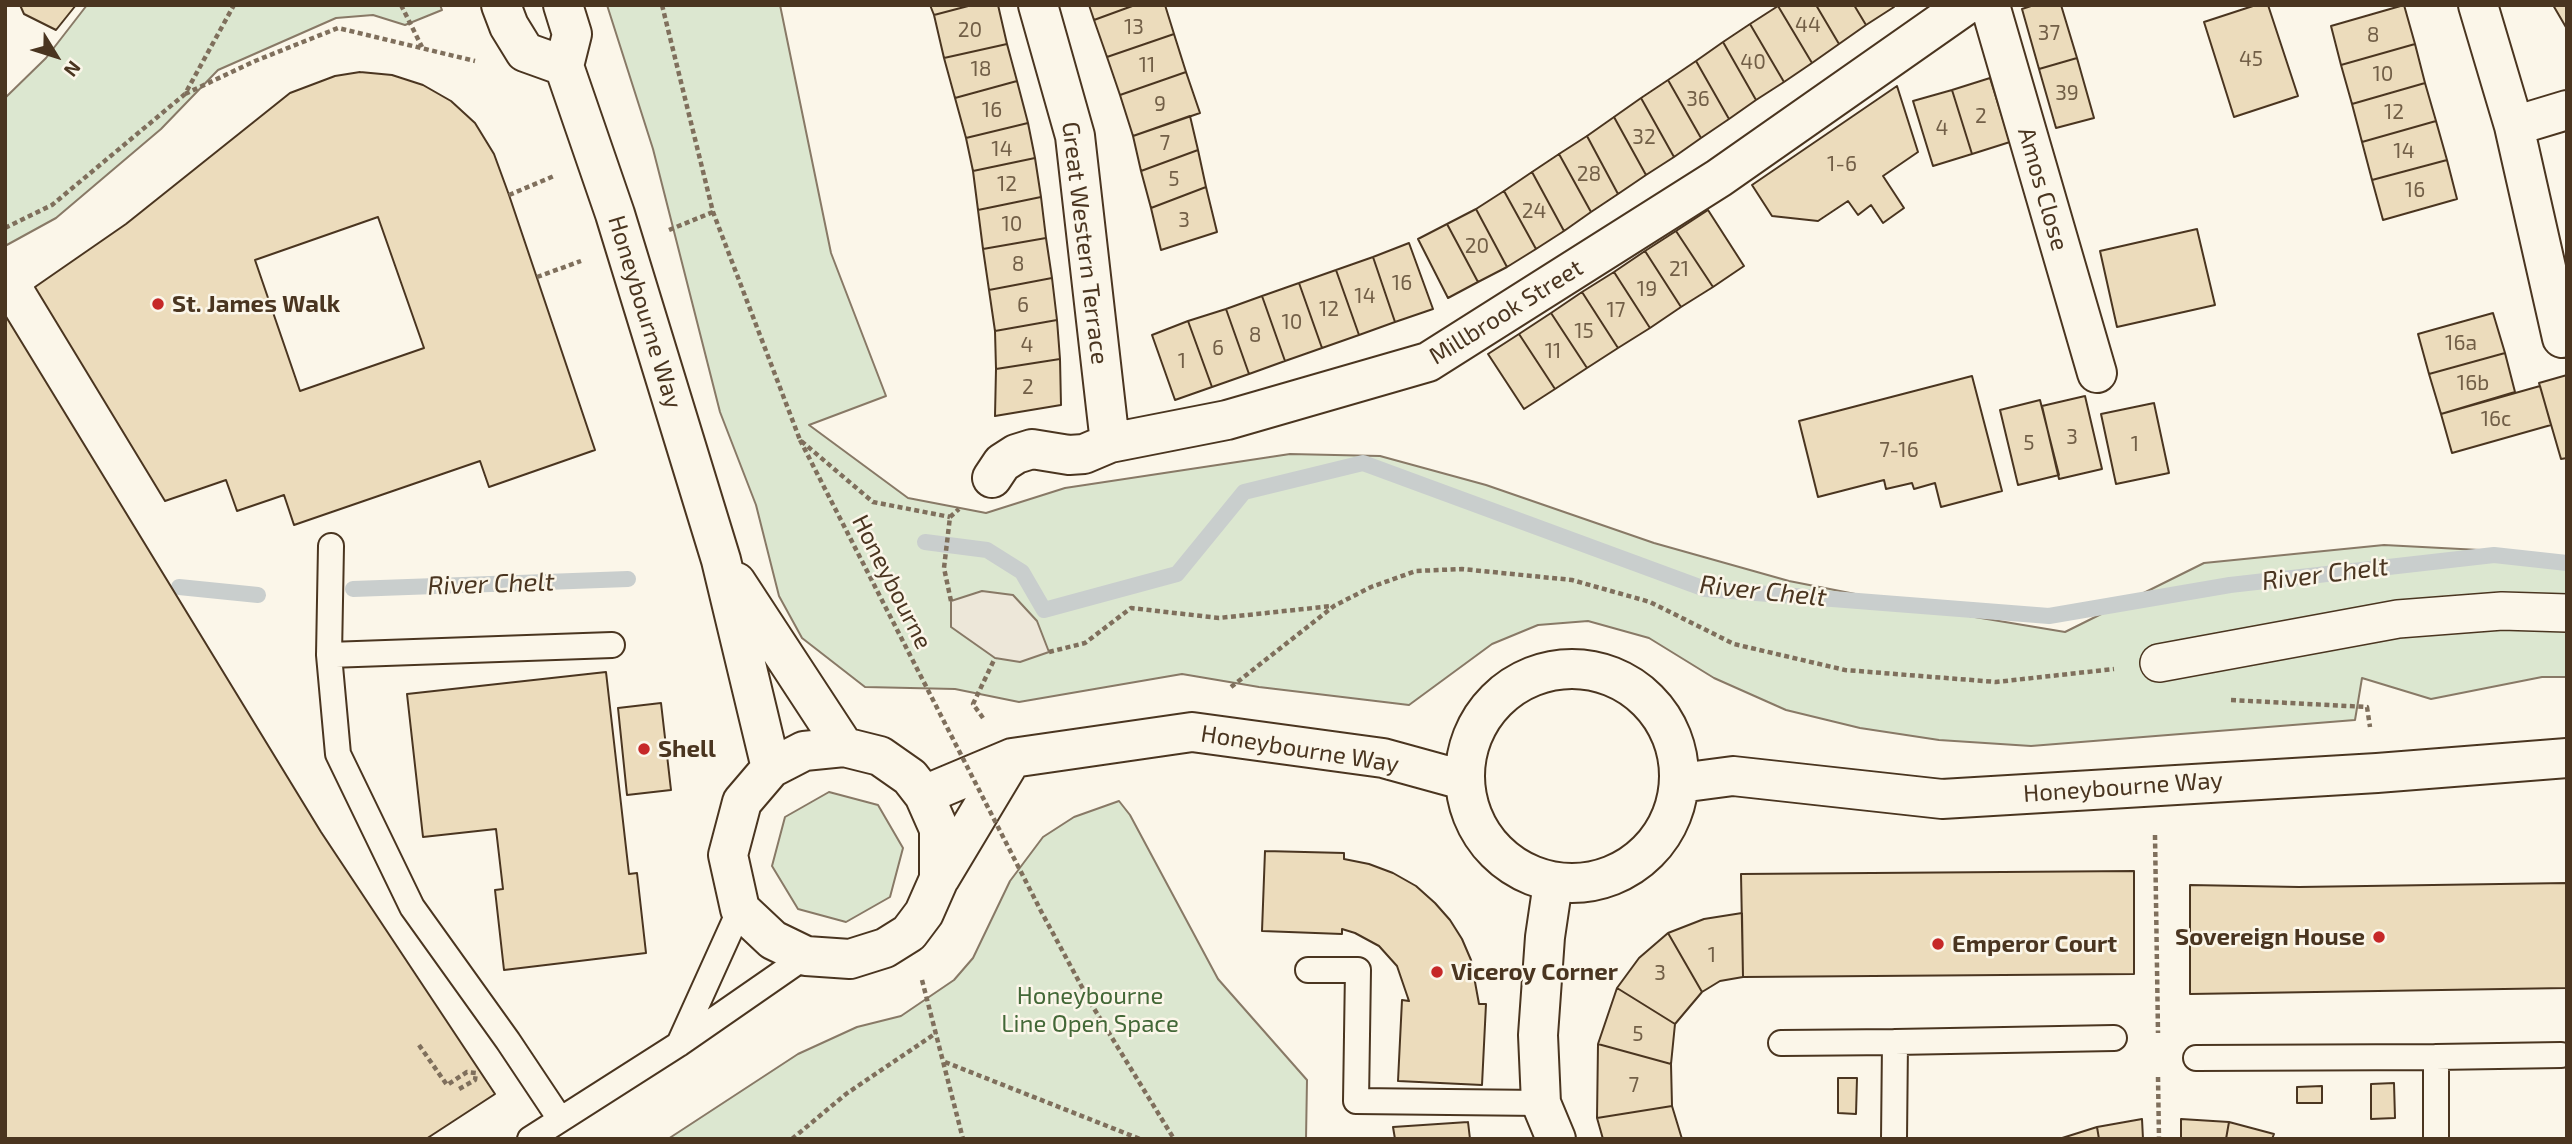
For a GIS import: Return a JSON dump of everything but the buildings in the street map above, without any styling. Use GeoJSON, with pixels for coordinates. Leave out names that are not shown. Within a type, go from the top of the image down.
{"type":"FeatureCollection","features":[{"type":"Feature","properties":{"kind":"street"},"geometry":{"type":"LineString","coordinates":[[501,5],[509,26],[525,52],[564,66],[572,34],[562,5]]}},
{"type":"Feature","properties":{"kind":"street","name":"Great Western Terrace"},"geometry":{"type":"LineString","coordinates":[[1038,5],[1075,136],[1110,443]]}},
{"type":"Feature","properties":{"kind":"street","name":"Millbrook Street"},"geometry":{"type":"LineString","coordinates":[[992,478],[1002,463],[1016,454],[1032,449],[1069,455],[1084,454],[1110,443],[1227,420],[1428,362],[1719,178],[1966,5]]}},
{"type":"Feature","properties":{"kind":"street","name":"Amos Close"},"geometry":{"type":"LineString","coordinates":[[1990,5],[2097,373]]}},
{"type":"Feature","properties":{"kind":"street"},"geometry":{"type":"LineString","coordinates":[[2478,5],[2514,126],[2562,338]]}},
{"type":"Feature","properties":{"kind":"street","name":"Honeybourne Way"},"geometry":{"type":"LineString","coordinates":[[564,66],[615,214],[721,560],[771,768]]}},
{"type":"Feature","properties":{"kind":"street"},"geometry":{"type":"LineString","coordinates":[[2514,126],[2567,110]]}},
{"type":"Feature","properties":{"kind":"street","name":"Honeybourne Way"},"geometry":{"type":"LineString","coordinates":[[721,560],[844,747]]}},
{"type":"Feature","properties":{"kind":"street"},"geometry":{"type":"LineString","coordinates":[[2160,663],[2398,619],[2502,611],[2567,614]]}},
{"type":"Feature","properties":{"kind":"street"},"geometry":{"type":"LineString","coordinates":[[1587,668],[1623,680],[1655,706],[1673,739],[1680,783],[1671,819],[1660,838],[1633,864],[1591,883],[1553,883],[1502,860],[1478,832],[1463,780],[1473,730],[1504,691],[1537,673],[1587,668]]}},
{"type":"Feature","properties":{"kind":"street","name":"Honeybourne Way"},"geometry":{"type":"LineString","coordinates":[[924,795],[1012,758],[1192,732],[1383,758],[1463,780]]}},
{"type":"Feature","properties":{"kind":"street"},"geometry":{"type":"LineString","coordinates":[[939,880],[939,829],[924,795],[910,778],[880,756],[844,747],[804,751],[771,768],[742,802],[729,855],[740,909],[773,940],[806,956],[850,959],[885,948],[909,933],[924,913],[939,880],[1012,758]]}},
{"type":"Feature","properties":{"kind":"street","name":"Honeybourne Way"},"geometry":{"type":"LineString","coordinates":[[1680,783],[1734,776],[1942,799],[2377,773],[2567,758]]}},
{"type":"Feature","properties":{"kind":"street"},"geometry":{"type":"LineString","coordinates":[[1553,883],[1545,937],[1538,1035],[1541,1102],[1556,1139]]}},
{"type":"Feature","properties":{"kind":"lane"},"geometry":{"type":"LineString","coordinates":[[331,546],[329,655],[338,754],[412,907],[560,1119]]}},
{"type":"Feature","properties":{"kind":"lane"},"geometry":{"type":"LineString","coordinates":[[329,655],[612,645]]}},
{"type":"Feature","properties":{"kind":"lane"},"geometry":{"type":"LineString","coordinates":[[679,1044],[740,909]]}},
{"type":"Feature","properties":{"kind":"lane"},"geometry":{"type":"LineString","coordinates":[[530,1139],[679,1044],[806,956]]}},
{"type":"Feature","properties":{"kind":"lane"},"geometry":{"type":"LineString","coordinates":[[1308,970],[1357,970],[1356,1101],[1541,1102]]}},
{"type":"Feature","properties":{"kind":"lane"},"geometry":{"type":"LineString","coordinates":[[1781,1043],[2114,1038]]}},
{"type":"Feature","properties":{"kind":"lane"},"geometry":{"type":"LineString","coordinates":[[1894,1139],[1895,1042]]}},
{"type":"Feature","properties":{"kind":"lane"},"geometry":{"type":"LineString","coordinates":[[2196,1058],[2561,1055]]}},
{"type":"Feature","properties":{"kind":"lane"},"geometry":{"type":"LineString","coordinates":[[2435,1057],[2436,1139]]}},
{"type":"Feature","properties":{"kind":"path"},"geometry":{"type":"LineString","coordinates":[[185,94],[234,5]]}},
{"type":"Feature","properties":{"kind":"path"},"geometry":{"type":"LineString","coordinates":[[5,228],[52,205],[185,94],[255,61],[338,28],[423,48],[401,5]]}},
{"type":"Feature","properties":{"kind":"path","name":"Honeybourne"},"geometry":{"type":"LineString","coordinates":[[662,5],[713,212],[800,440],[1035,900],[1090,1002],[1174,1139]]}},
{"type":"Feature","properties":{"kind":"path"},"geometry":{"type":"LineString","coordinates":[[664,232],[713,212]]}},
{"type":"Feature","properties":{"kind":"path"},"geometry":{"type":"LineString","coordinates":[[537,277],[587,259]]}},
{"type":"Feature","properties":{"kind":"path"},"geometry":{"type":"LineString","coordinates":[[800,440],[873,502],[950,517],[944,568],[951,601]]}},
{"type":"Feature","properties":{"kind":"path"},"geometry":{"type":"LineString","coordinates":[[1192,732],[1208,705],[1334,606],[1371,587],[1416,571],[1462,569],[1572,580],[1650,602],[1734,644],[1845,670],[1996,682],[2160,663],[2220,700],[2367,707],[2377,773]]}},
{"type":"Feature","properties":{"kind":"path"},"geometry":{"type":"LineString","coordinates":[[1049,652],[1085,643],[1131,608],[1219,618],[1334,606]]}},
{"type":"Feature","properties":{"kind":"path"},"geometry":{"type":"LineString","coordinates":[[995,658],[972,704],[1012,758]]}},
{"type":"Feature","properties":{"kind":"path"},"geometry":{"type":"LineString","coordinates":[[2154,785],[2158,1035]]}},
{"type":"Feature","properties":{"kind":"path"},"geometry":{"type":"LineString","coordinates":[[909,933],[945,1062],[963,1139]]}},
{"type":"Feature","properties":{"kind":"path"},"geometry":{"type":"LineString","coordinates":[[792,1139],[846,1094],[936,1033]]}},
{"type":"Feature","properties":{"kind":"path"},"geometry":{"type":"LineString","coordinates":[[419,1045],[447,1085],[467,1072],[476,1073],[475,1080],[459,1089]]}},
{"type":"Feature","properties":{"kind":"path"},"geometry":{"type":"LineString","coordinates":[[945,1062],[1140,1139]]}},
{"type":"Feature","properties":{"kind":"path"},"geometry":{"type":"LineString","coordinates":[[2158,1074],[2159,1139]]}},
{"type":"Feature","properties":{"kind":"green space"},"geometry":{"type":"Polygon","coordinates":[[[87,5],[440,5],[442,10],[405,25],[373,15],[336,18],[218,70],[161,129],[56,218],[5,246],[5,98],[46,58],[87,5]]]}},
{"type":"Feature","properties":{"kind":"green space"},"geometry":{"type":"Polygon","coordinates":[[[607,5],[780,5],[831,253],[886,396],[809,425],[908,498],[986,513],[1065,488],[1290,454],[1380,456],[1486,485],[1654,543],[1789,581],[2065,632],[2204,563],[2384,545],[2518,552],[2567,558],[2567,677],[2542,677],[2431,699],[2362,678],[2355,720],[2031,746],[1939,740],[1860,728],[1786,710],[1714,678],[1649,638],[1588,621],[1538,625],[1492,644],[1409,705],[1259,687],[1182,674],[1019,702],[955,689],[865,687],[802,638],[779,596],[756,505],[720,412],[653,149],[607,5]]]}},
{"type":"Feature","properties":{"kind":"green space"},"geometry":{"type":"Polygon","coordinates":[[[829,792],[878,805],[903,848],[890,897],[846,922],[798,909],[772,866],[785,817],[829,792]]]}},
{"type":"Feature","properties":{"kind":"green space","name":"Honeybourne Line Open Space"},"geometry":{"type":"Polygon","coordinates":[[[1119,801],[1130,815],[1218,979],[1307,1080],[1306,1139],[668,1139],[798,1054],[857,1027],[901,1016],[954,980],[973,958],[1010,881],[1043,837],[1074,817],[1119,801]]]}},
{"type":"Feature","properties":{"kind":"shaded area"},"geometry":{"type":"Polygon","coordinates":[[[982,591],[1013,595],[1037,621],[1049,652],[1020,662],[995,658],[951,627],[951,601],[982,591]]]}},
{"type":"Feature","properties":{"kind":"waterway","name":"River Chelt"},"geometry":{"type":"LineString","coordinates":[[925,542],[987,550],[1022,572],[1044,610],[1177,574],[1244,492],[1363,463],[1705,589],[2049,616],[2230,585],[2494,555],[2567,563]]}},
{"type":"Feature","properties":{"kind":"waterway","name":"River Chelt"},"geometry":{"type":"LineString","coordinates":[[353,589],[628,579]]}},
{"type":"Feature","properties":{"kind":"waterway","name":"River Chelt"},"geometry":{"type":"LineString","coordinates":[[179,587],[258,595]]}},
{"type":"Feature","properties":{"kind":"place","name":"St. James Walk"},"geometry":{"type":"Point","coordinates":[158,304]}},
{"type":"Feature","properties":{"kind":"place","name":"Shell"},"geometry":{"type":"Point","coordinates":[644,749]}},
{"type":"Feature","properties":{"kind":"place","name":"Sovereign House"},"geometry":{"type":"Point","coordinates":[2379,937]}},
{"type":"Feature","properties":{"kind":"place","name":"Emperor Court"},"geometry":{"type":"Point","coordinates":[1938,944]}},
{"type":"Feature","properties":{"kind":"place","name":"Viceroy Corner"},"geometry":{"type":"Point","coordinates":[1437,972]}}]}
